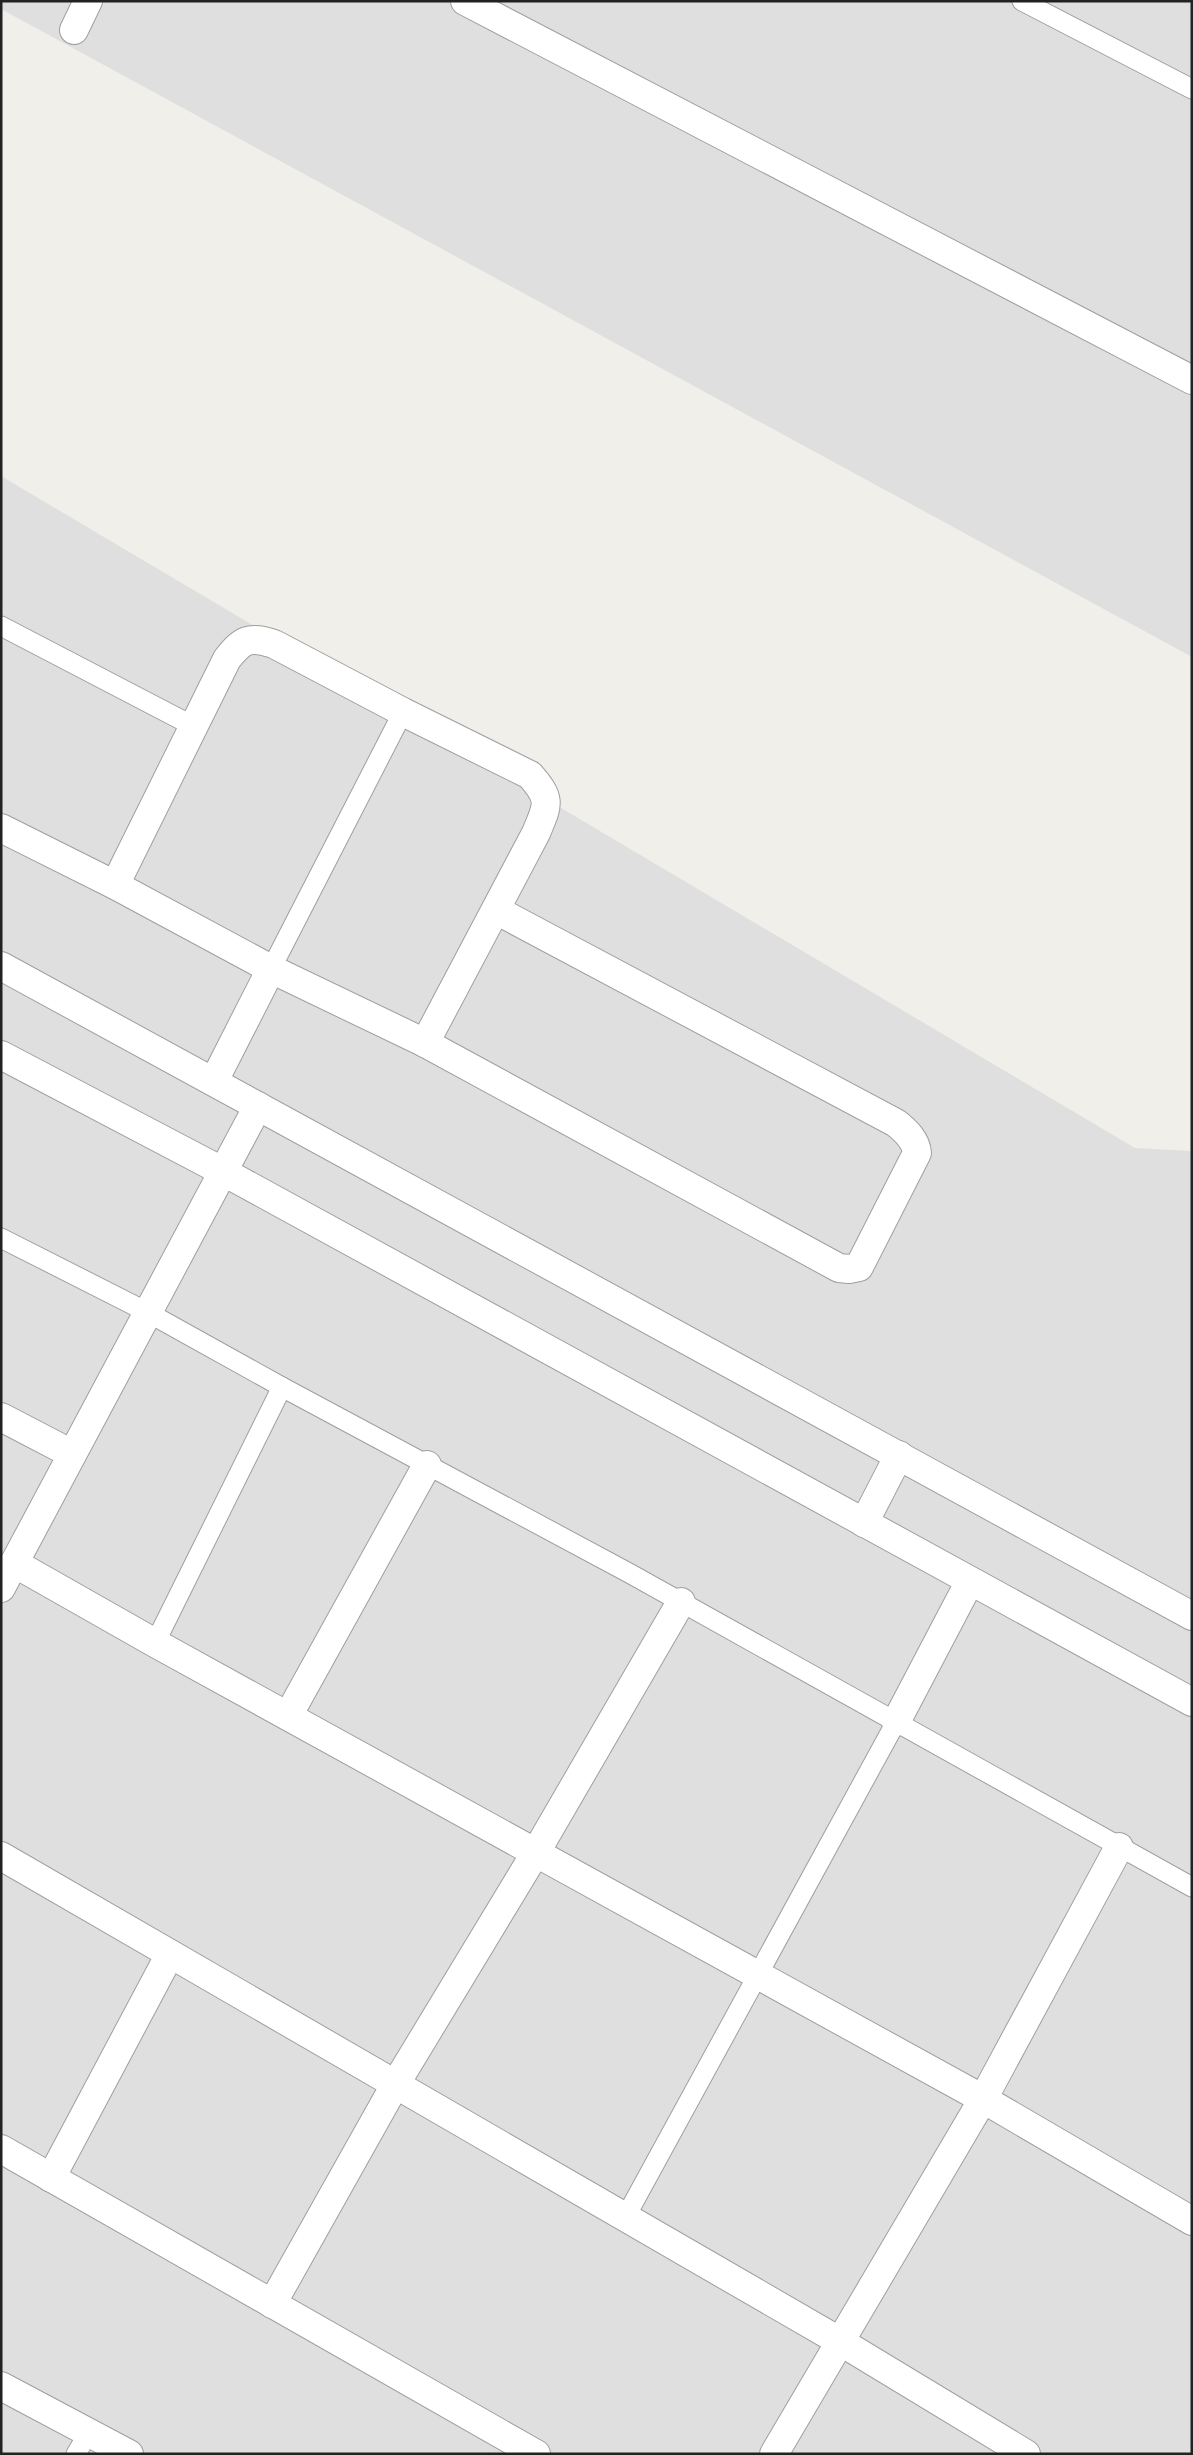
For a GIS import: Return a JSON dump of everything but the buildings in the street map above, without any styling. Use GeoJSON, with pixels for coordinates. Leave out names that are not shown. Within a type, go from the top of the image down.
{"type":"FeatureCollection","features":[{"type":"Feature","properties":{"kind":"street"},"geometry":{"type":"LineString","coordinates":[[74,30],[88,1]]}},
{"type":"Feature","properties":{"kind":"street"},"geometry":{"type":"LineString","coordinates":[[465,1],[1192,380]]}},
{"type":"Feature","properties":{"kind":"street"},"geometry":{"type":"LineString","coordinates":[[115,886],[227,659],[240,643],[256,638],[274,644],[402,712],[530,775],[545,793],[546,809],[536,833],[425,1043]]}},
{"type":"Feature","properties":{"kind":"street"},"geometry":{"type":"LineString","coordinates":[[1,828],[115,886],[271,970],[425,1043],[839,1268],[859,1267],[917,1153],[916,1146],[905,1130],[896,1123],[496,910]]}},
{"type":"Feature","properties":{"kind":"street"},"geometry":{"type":"LineString","coordinates":[[1,966],[1192,1616]]}},
{"type":"Feature","properties":{"kind":"street"},"geometry":{"type":"LineString","coordinates":[[214,1081],[271,970]]}},
{"type":"Feature","properties":{"kind":"street"},"geometry":{"type":"LineString","coordinates":[[1,1055],[222,1171],[1192,1702]]}},
{"type":"Feature","properties":{"kind":"street"},"geometry":{"type":"LineString","coordinates":[[1,1588],[258,1106]]}},
{"type":"Feature","properties":{"kind":"street"},"geometry":{"type":"LineString","coordinates":[[1,1418],[72,1454]]}},
{"type":"Feature","properties":{"kind":"street"},"geometry":{"type":"LineString","coordinates":[[864,1524],[900,1455]]}},
{"type":"Feature","properties":{"kind":"street"},"geometry":{"type":"LineString","coordinates":[[288,1716],[426,1465]]}},
{"type":"Feature","properties":{"kind":"street"},"geometry":{"type":"LineString","coordinates":[[14,1563],[155,1643],[983,2099],[1192,2221]]}},
{"type":"Feature","properties":{"kind":"street"},"geometry":{"type":"LineString","coordinates":[[896,1722],[970,1581]]}},
{"type":"Feature","properties":{"kind":"street"},"geometry":{"type":"LineString","coordinates":[[272,2304],[395,2085],[536,1852],[680,1602]]}},
{"type":"Feature","properties":{"kind":"street"},"geometry":{"type":"LineString","coordinates":[[774,2454],[983,2099],[1119,1847]]}},
{"type":"Feature","properties":{"kind":"street"},"geometry":{"type":"LineString","coordinates":[[1,1856],[841,2342],[1026,2454]]}},
{"type":"Feature","properties":{"kind":"street"},"geometry":{"type":"LineString","coordinates":[[51,2178],[170,1954]]}},
{"type":"Feature","properties":{"kind":"street"},"geometry":{"type":"LineString","coordinates":[[1,2149],[536,2454]]}},
{"type":"Feature","properties":{"kind":"street"},"geometry":{"type":"LineString","coordinates":[[1,2386],[82,2443],[129,2454]]}},
{"type":"Feature","properties":{"kind":"lane"},"geometry":{"type":"LineString","coordinates":[[1022,1],[1192,89]]}},
{"type":"Feature","properties":{"kind":"lane"},"geometry":{"type":"LineString","coordinates":[[1,626],[193,726]]}},
{"type":"Feature","properties":{"kind":"lane"},"geometry":{"type":"LineString","coordinates":[[271,970],[402,712]]}},
{"type":"Feature","properties":{"kind":"lane"},"geometry":{"type":"LineString","coordinates":[[1,1238],[147,1312],[680,1602],[1192,1887]]}},
{"type":"Feature","properties":{"kind":"lane"},"geometry":{"type":"LineString","coordinates":[[155,1643],[282,1387]]}},
{"type":"Feature","properties":{"kind":"lane"},"geometry":{"type":"LineString","coordinates":[[625,2218],[756,1974],[896,1722]]}},
{"type":"Feature","properties":{"kind":"shaded area"},"geometry":{"type":"Polygon","coordinates":[[[1,1],[1192,1],[1192,657],[1,9],[1,1]]]}},
{"type":"Feature","properties":{"kind":"shaded area"},"geometry":{"type":"Polygon","coordinates":[[[1,476],[1135,1148],[1192,1151],[1192,2454],[1,2454],[1,476]]]}}]}
